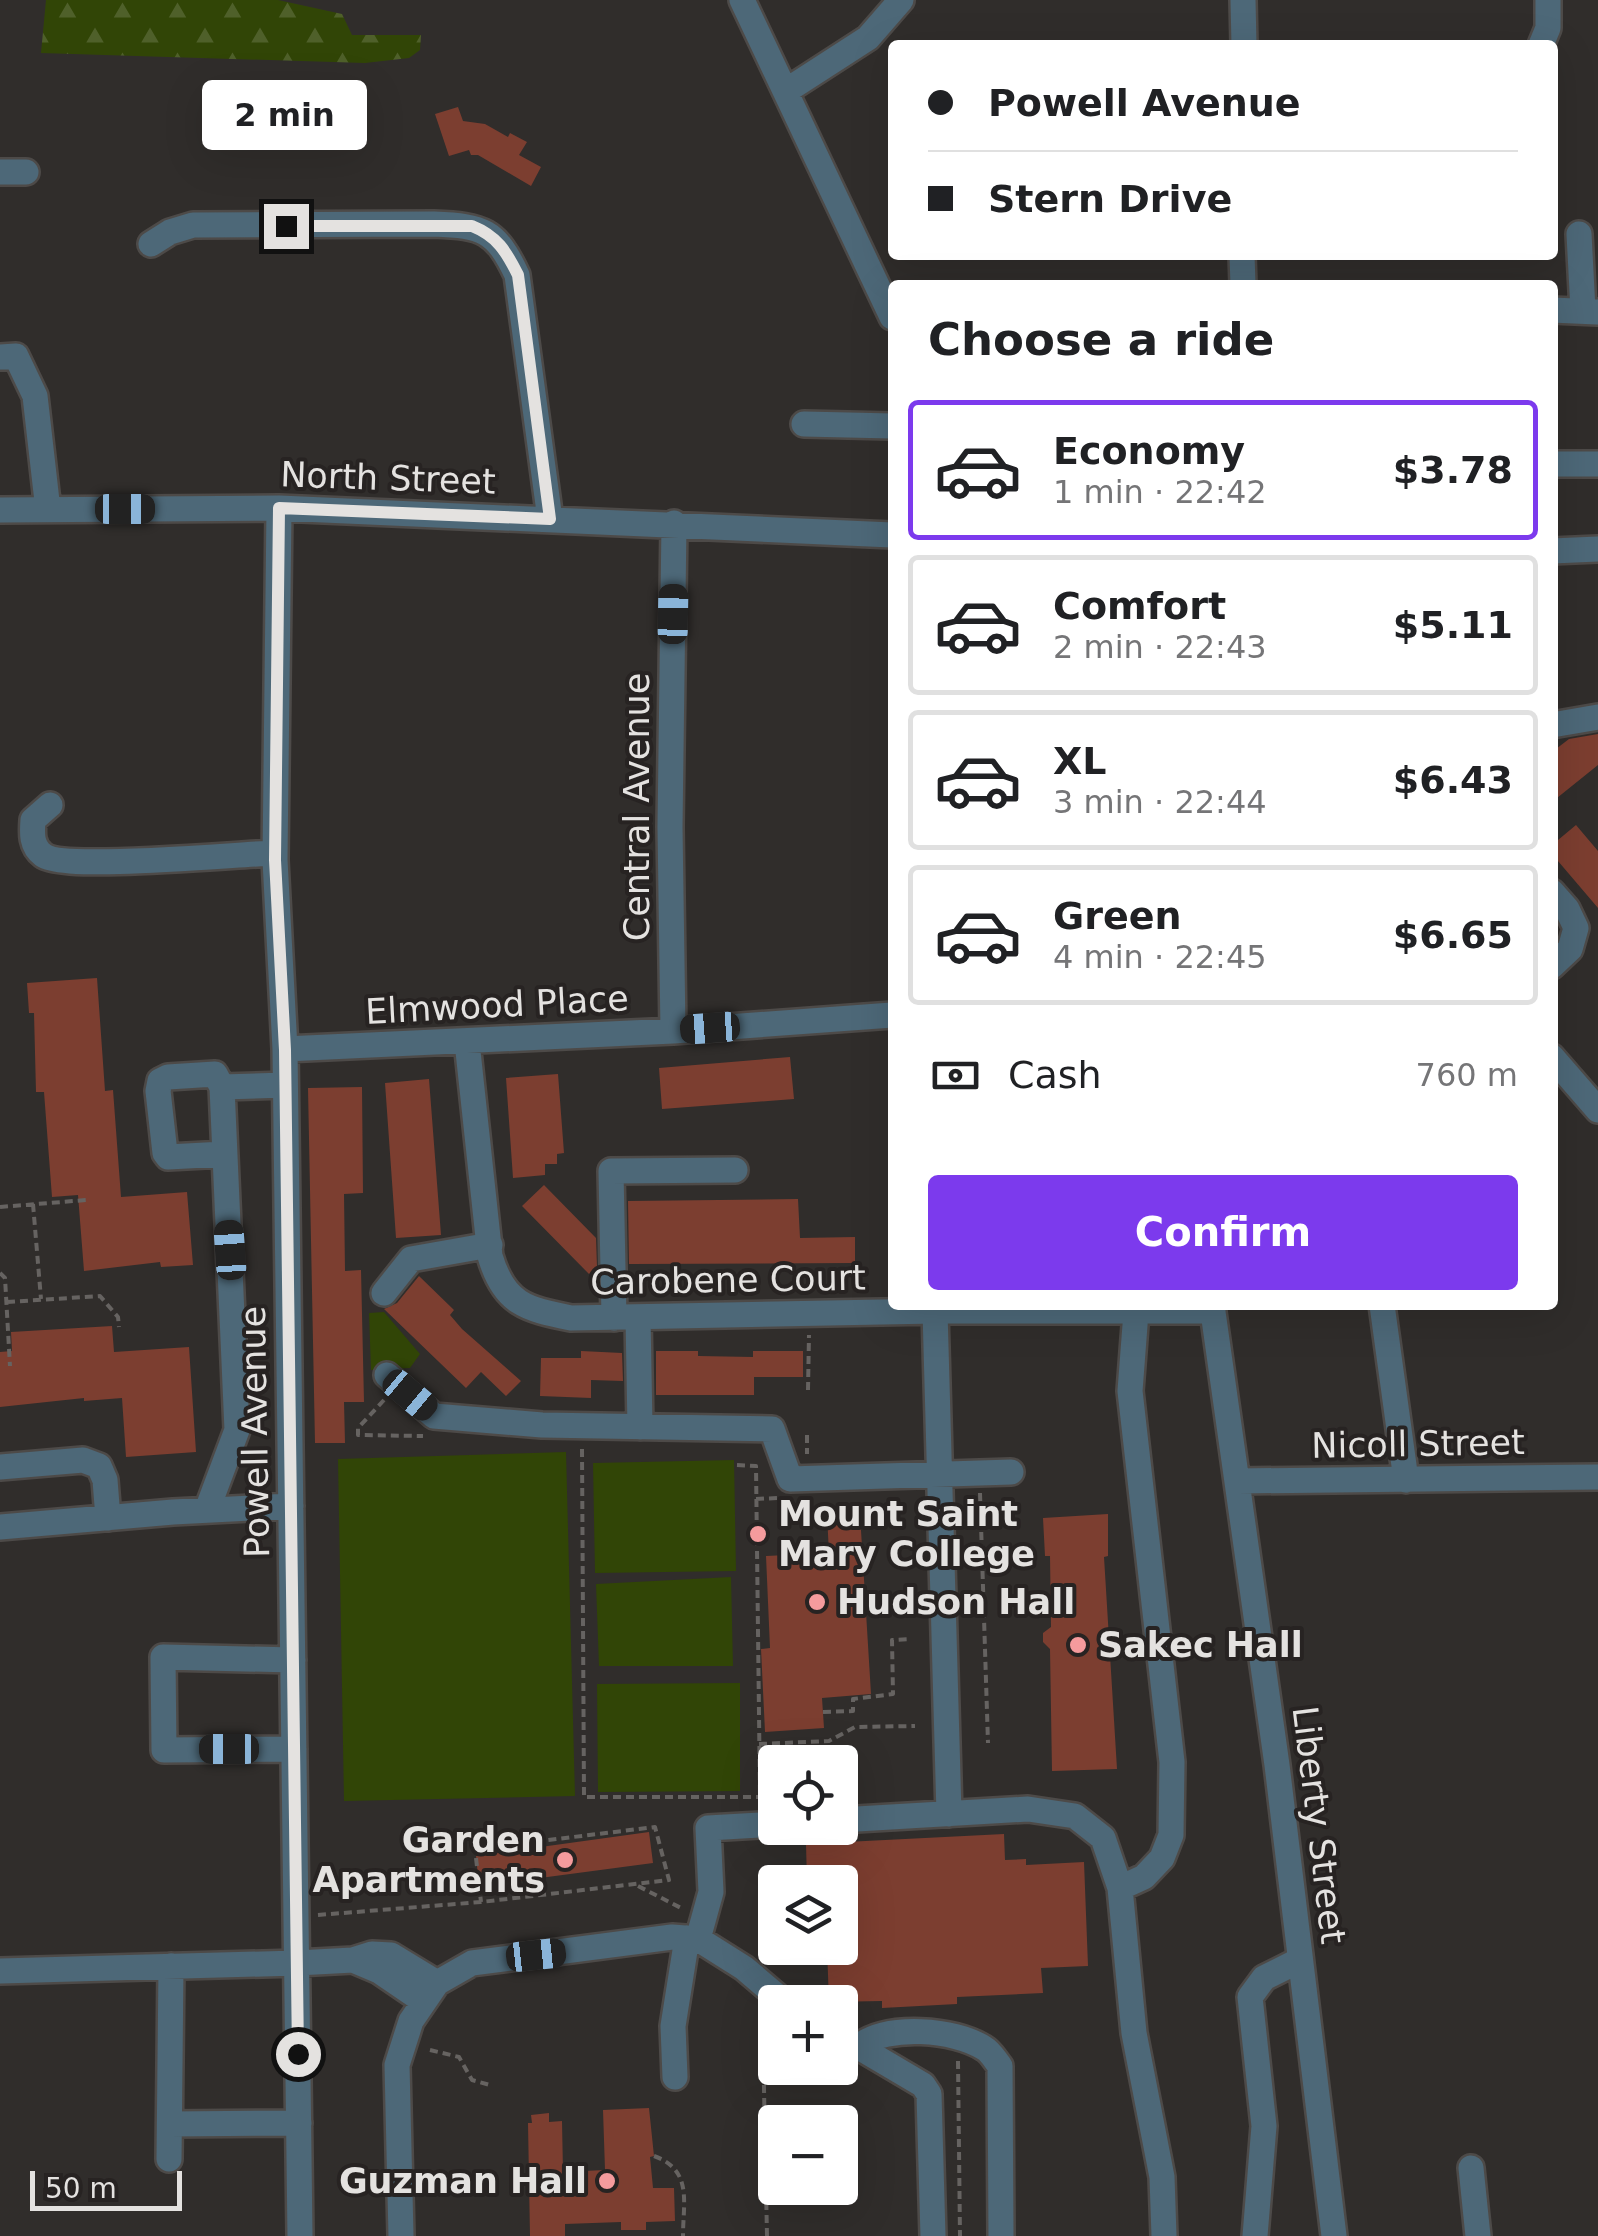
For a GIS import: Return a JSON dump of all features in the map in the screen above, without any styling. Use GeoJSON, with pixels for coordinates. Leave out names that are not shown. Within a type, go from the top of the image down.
{"type":"FeatureCollection","features":[{"type":"Feature","properties":{"kind":"street"},"geometry":{"type":"LineString","coordinates":[[742,0],[888,308]]}},
{"type":"Feature","properties":{"kind":"street"},"geometry":{"type":"LineString","coordinates":[[786,91],[868,38],[901,0]]}},
{"type":"Feature","properties":{"kind":"street"},"geometry":{"type":"LineString","coordinates":[[1243,0],[1244,40]]}},
{"type":"Feature","properties":{"kind":"street"},"geometry":{"type":"LineString","coordinates":[[1543,40],[1548,28],[1548,0]]}},
{"type":"Feature","properties":{"kind":"street"},"geometry":{"type":"LineString","coordinates":[[152,244],[170,232],[194,225],[434,224],[472,226],[488,232],[505,248],[518,275],[550,519]]}},
{"type":"Feature","properties":{"kind":"street"},"geometry":{"type":"LineString","coordinates":[[1558,310],[1590,311],[1579,234]]}},
{"type":"Feature","properties":{"kind":"street"},"geometry":{"type":"LineString","coordinates":[[0,357],[16,356],[35,396],[48,510]]}},
{"type":"Feature","properties":{"kind":"street"},"geometry":{"type":"LineString","coordinates":[[804,424],[888,426]]}},
{"type":"Feature","properties":{"kind":"street"},"geometry":{"type":"LineString","coordinates":[[1558,464],[1598,464]]}},
{"type":"Feature","properties":{"kind":"street","name":"North Street"},"geometry":{"type":"LineString","coordinates":[[0,510],[279,508],[888,534]]}},
{"type":"Feature","properties":{"kind":"street","name":"Powell Avenue"},"geometry":{"type":"LineString","coordinates":[[279,508],[275,853],[285,1050],[300,2236]]}},
{"type":"Feature","properties":{"kind":"street","name":"Central Avenue"},"geometry":{"type":"LineString","coordinates":[[673,1031],[670,827],[674,523]]}},
{"type":"Feature","properties":{"kind":"street"},"geometry":{"type":"LineString","coordinates":[[1558,551],[1598,550]]}},
{"type":"Feature","properties":{"kind":"street"},"geometry":{"type":"LineString","coordinates":[[1558,724],[1598,717]]}},
{"type":"Feature","properties":{"kind":"street"},"geometry":{"type":"LineString","coordinates":[[50,804],[33,820],[32,839],[40,854],[53,860],[275,853]]}},
{"type":"Feature","properties":{"kind":"street"},"geometry":{"type":"LineString","coordinates":[[1558,899],[1576,928],[1570,950],[1558,961]]}},
{"type":"Feature","properties":{"kind":"street","name":"Elmwood Place"},"geometry":{"type":"LineString","coordinates":[[285,1050],[673,1031],[888,1014]]}},
{"type":"Feature","properties":{"kind":"street","name":"Carobene Court"},"geometry":{"type":"LineString","coordinates":[[467,1042],[496,1276],[509,1297],[533,1311],[572,1318],[626,1318],[994,1310]]}},
{"type":"Feature","properties":{"kind":"street"},"geometry":{"type":"LineString","coordinates":[[1558,1064],[1598,1110]]}},
{"type":"Feature","properties":{"kind":"street"},"geometry":{"type":"LineString","coordinates":[[207,1510],[237,1430],[222,1087],[215,1074],[160,1081],[158,1091],[168,1157],[224,1154]]}},
{"type":"Feature","properties":{"kind":"street"},"geometry":{"type":"LineString","coordinates":[[222,1087],[285,1084]]}},
{"type":"Feature","properties":{"kind":"street"},"geometry":{"type":"LineString","coordinates":[[640,1427],[610,1171],[735,1170]]}},
{"type":"Feature","properties":{"kind":"street"},"geometry":{"type":"LineString","coordinates":[[384,1293],[411,1259],[490,1245]]}},
{"type":"Feature","properties":{"kind":"street","name":"Carobene Court"},"geometry":{"type":"LineString","coordinates":[[1081,1310],[1174,1310]]}},
{"type":"Feature","properties":{"kind":"street","name":"Liberty Street"},"geometry":{"type":"LineString","coordinates":[[1212,1310],[1238,1481],[1334,2236]]}},
{"type":"Feature","properties":{"kind":"street"},"geometry":{"type":"LineString","coordinates":[[1383,1310],[1406,1480]]}},
{"type":"Feature","properties":{"kind":"street"},"geometry":{"type":"LineString","coordinates":[[935,1311],[948,1814]]}},
{"type":"Feature","properties":{"kind":"street"},"geometry":{"type":"LineString","coordinates":[[1120,1888],[1144,1878],[1162,1858],[1171,1817],[1172,1762],[1130,1391],[1136,1312]]}},
{"type":"Feature","properties":{"kind":"street"},"geometry":{"type":"LineString","coordinates":[[387,1375],[434,1416],[542,1425],[772,1430],[790,1480],[1011,1472]]}},
{"type":"Feature","properties":{"kind":"street"},"geometry":{"type":"LineString","coordinates":[[0,1466],[84,1460],[100,1466],[106,1480],[108,1518]]}},
{"type":"Feature","properties":{"kind":"street","name":"Nicoll Street"},"geometry":{"type":"LineString","coordinates":[[1238,1481],[1598,1477]]}},
{"type":"Feature","properties":{"kind":"street"},"geometry":{"type":"LineString","coordinates":[[0,1527],[291,1506]]}},
{"type":"Feature","properties":{"kind":"street"},"geometry":{"type":"LineString","coordinates":[[293,1660],[163,1657],[164,1750],[294,1749]]}},
{"type":"Feature","properties":{"kind":"street"},"geometry":{"type":"LineString","coordinates":[[858,1819],[1028,1809],[1075,1816],[1103,1838],[1120,1888],[1134,2034],[1162,2178],[1164,2236]]}},
{"type":"Feature","properties":{"kind":"street"},"geometry":{"type":"LineString","coordinates":[[675,2077],[673,2026],[693,1939],[711,1892],[708,1828],[758,1820]]}},
{"type":"Feature","properties":{"kind":"street"},"geometry":{"type":"LineString","coordinates":[[401,2236],[397,2064],[411,2020],[430,1992],[472,1962],[672,1937],[693,1939],[744,1968],[764,1985]]}},
{"type":"Feature","properties":{"kind":"street"},"geometry":{"type":"LineString","coordinates":[[0,1971],[352,1960],[430,1992]]}},
{"type":"Feature","properties":{"kind":"street"},"geometry":{"type":"LineString","coordinates":[[1254,2236],[1264,2126],[1250,1997],[1264,1978],[1300,1960]]}},
{"type":"Feature","properties":{"kind":"street"},"geometry":{"type":"LineString","coordinates":[[170,1966],[170,2159]]}},
{"type":"Feature","properties":{"kind":"street"},"geometry":{"type":"LineString","coordinates":[[858,2039],[934,2032],[988,2050],[1000,2066],[1000,2236]]}},
{"type":"Feature","properties":{"kind":"street"},"geometry":{"type":"LineString","coordinates":[[858,2046],[923,2085],[929,2094],[933,2236]]}},
{"type":"Feature","properties":{"kind":"street"},"geometry":{"type":"LineString","coordinates":[[170,2124],[299,2124]]}},
{"type":"Feature","properties":{"kind":"street"},"geometry":{"type":"LineString","coordinates":[[1471,2168],[1478,2236]]}},
{"type":"Feature","properties":{"kind":"path"},"geometry":{"type":"LineString","coordinates":[[0,1207],[86,1200]]}},
{"type":"Feature","properties":{"kind":"path"},"geometry":{"type":"LineString","coordinates":[[33,1204],[42,1299]]}},
{"type":"Feature","properties":{"kind":"path"},"geometry":{"type":"LineString","coordinates":[[0,1273],[5,1278],[10,1366]]}},
{"type":"Feature","properties":{"kind":"path"},"geometry":{"type":"LineString","coordinates":[[7,1302],[100,1296],[118,1317],[119,1327]]}},
{"type":"Feature","properties":{"kind":"path"},"geometry":{"type":"LineString","coordinates":[[808,1331],[808,1390]]}},
{"type":"Feature","properties":{"kind":"path"},"geometry":{"type":"LineString","coordinates":[[807,1435],[808,1469]]}},
{"type":"Feature","properties":{"kind":"path"},"geometry":{"type":"LineString","coordinates":[[582,1438],[584,1797],[758,1797]]}},
{"type":"Feature","properties":{"kind":"path"},"geometry":{"type":"LineString","coordinates":[[738,1465],[756,1466],[759,1744],[829,1742],[855,1728],[915,1726]]}},
{"type":"Feature","properties":{"kind":"path"},"geometry":{"type":"LineString","coordinates":[[855,1728],[853,1699],[893,1694],[892,1640],[911,1639]]}},
{"type":"Feature","properties":{"kind":"path"},"geometry":{"type":"LineString","coordinates":[[823,1712],[853,1711]]}},
{"type":"Feature","properties":{"kind":"path"},"geometry":{"type":"LineString","coordinates":[[318,1915],[481,1902],[669,1880],[655,1827],[475,1849],[481,1902]]}},
{"type":"Feature","properties":{"kind":"path"},"geometry":{"type":"LineString","coordinates":[[635,1884],[688,1911]]}},
{"type":"Feature","properties":{"kind":"path"},"geometry":{"type":"LineString","coordinates":[[430,2050],[459,2057],[472,2080],[490,2086]]}},
{"type":"Feature","properties":{"kind":"path"},"geometry":{"type":"LineString","coordinates":[[958,2057],[960,2236]]}},
{"type":"Feature","properties":{"kind":"path"},"geometry":{"type":"LineString","coordinates":[[764,2085],[767,2236]]}},
{"type":"Feature","properties":{"kind":"path"},"geometry":{"type":"LineString","coordinates":[[654,2156],[670,2162],[679,2174],[683,2187],[683,2236]]}},
{"type":"Feature","properties":{"kind":"green space"},"geometry":{"type":"Polygon","coordinates":[[[46,0],[278,0],[342,14],[352,35],[421,35],[420,50],[409,58],[365,63],[41,53],[46,0]]]}},
{"type":"Feature","properties":{"kind":"green space"},"geometry":{"type":"Polygon","coordinates":[[[384,1312],[420,1354],[410,1368],[371,1370],[369,1313],[384,1312]]]}},
{"type":"Feature","properties":{"kind":"green space"},"geometry":{"type":"Polygon","coordinates":[[[566,1452],[575,1796],[344,1801],[338,1459],[566,1452]]]}},
{"type":"Feature","properties":{"kind":"green space"},"geometry":{"type":"Polygon","coordinates":[[[734,1460],[736,1571],[595,1573],[593,1463],[734,1460]]]}},
{"type":"Feature","properties":{"kind":"green space"},"geometry":{"type":"Polygon","coordinates":[[[731,1577],[733,1666],[599,1666],[596,1584],[731,1577]]]}},
{"type":"Feature","properties":{"kind":"green space"},"geometry":{"type":"Polygon","coordinates":[[[740,1683],[740,1791],[598,1792],[597,1684],[740,1683]]]}},
{"type":"Feature","properties":{"kind":"building"},"geometry":{"type":"Polygon","coordinates":[[[458,107],[463,121],[485,124],[527,142],[519,155],[541,167],[531,186],[478,155],[471,155],[469,150],[449,156],[435,114],[458,107]]]}},
{"type":"Feature","properties":{"kind":"building"},"geometry":{"type":"Polygon","coordinates":[[[1598,734],[1598,765],[1558,797],[1558,747],[1569,739],[1598,734]]]}},
{"type":"Feature","properties":{"kind":"building"},"geometry":{"type":"Polygon","coordinates":[[[1576,825],[1598,851],[1598,908],[1558,861],[1558,840],[1576,825]]]}},
{"type":"Feature","properties":{"kind":"building"},"geometry":{"type":"Polygon","coordinates":[[[97,978],[105,1091],[113,1090],[121,1197],[187,1192],[193,1265],[161,1267],[160,1262],[84,1271],[78,1195],[52,1197],[44,1092],[36,1092],[34,1013],[29,1013],[27,983],[97,978]]]}},
{"type":"Feature","properties":{"kind":"building"},"geometry":{"type":"Polygon","coordinates":[[[790,1057],[794,1099],[662,1109],[659,1068],[790,1057]]]}},
{"type":"Feature","properties":{"kind":"building"},"geometry":{"type":"Polygon","coordinates":[[[558,1074],[564,1153],[557,1154],[557,1164],[545,1164],[545,1175],[513,1178],[506,1078],[558,1074]]]}},
{"type":"Feature","properties":{"kind":"building"},"geometry":{"type":"Polygon","coordinates":[[[429,1079],[441,1235],[396,1238],[385,1083],[429,1079]]]}},
{"type":"Feature","properties":{"kind":"building"},"geometry":{"type":"Polygon","coordinates":[[[362,1087],[363,1193],[344,1194],[345,1271],[361,1270],[364,1402],[344,1402],[345,1443],[315,1443],[308,1088],[362,1087]]]}},
{"type":"Feature","properties":{"kind":"building"},"geometry":{"type":"Polygon","coordinates":[[[544,1185],[596,1238],[597,1267],[589,1274],[522,1206],[544,1185]]]}},
{"type":"Feature","properties":{"kind":"building"},"geometry":{"type":"Polygon","coordinates":[[[798,1199],[800,1238],[855,1237],[855,1263],[629,1264],[628,1201],[798,1199]]]}},
{"type":"Feature","properties":{"kind":"building"},"geometry":{"type":"Polygon","coordinates":[[[419,1276],[454,1310],[450,1315],[462,1329],[521,1381],[506,1396],[481,1372],[466,1388],[384,1309],[397,1303],[419,1276]]]}},
{"type":"Feature","properties":{"kind":"building"},"geometry":{"type":"Polygon","coordinates":[[[112,1326],[114,1352],[189,1347],[196,1452],[126,1457],[122,1398],[0,1407],[0,1352],[12,1351],[11,1332],[112,1326]]]}},
{"type":"Feature","properties":{"kind":"building"},"geometry":{"type":"Polygon","coordinates":[[[581,1351],[622,1353],[623,1381],[591,1380],[591,1398],[540,1396],[541,1358],[581,1358],[581,1351]]]}},
{"type":"Feature","properties":{"kind":"building"},"geometry":{"type":"Polygon","coordinates":[[[656,1351],[753,1357],[753,1351],[803,1351],[803,1377],[754,1377],[754,1395],[656,1395],[656,1351]]]}},
{"type":"Feature","properties":{"kind":"building","name":"Hudson Hall"},"geometry":{"type":"Polygon","coordinates":[[[860,1514],[871,1694],[822,1698],[824,1728],[765,1732],[761,1649],[770,1648],[766,1556],[829,1553],[827,1515],[860,1514]]]}},
{"type":"Feature","properties":{"kind":"building","name":"Sakec Hall"},"geometry":{"type":"Polygon","coordinates":[[[1108,1514],[1108,1556],[1104,1557],[1117,1769],[1052,1771],[1050,1649],[1043,1642],[1043,1633],[1051,1627],[1050,1556],[1045,1556],[1043,1518],[1108,1514]]]}},
{"type":"Feature","properties":{"kind":"building","name":"Garden Apartments"},"geometry":{"type":"Polygon","coordinates":[[[649,1832],[653,1863],[479,1886],[476,1856],[649,1832]]]}},
{"type":"Feature","properties":{"kind":"building"},"geometry":{"type":"Polygon","coordinates":[[[1004,1834],[1005,1860],[1026,1859],[1026,1865],[1084,1862],[1088,1966],[1041,1968],[1043,1993],[957,1997],[957,2004],[882,2008],[882,2001],[858,2001],[858,1985],[828,1985],[828,1965],[858,1965],[858,1865],[807,1865],[806,1845],[858,1845],[858,1841],[1004,1834]]]}},
{"type":"Feature","properties":{"kind":"building","name":"Guzman Hall"},"geometry":{"type":"Polygon","coordinates":[[[649,2108],[653,2188],[674,2188],[675,2221],[646,2222],[646,2230],[621,2230],[621,2222],[565,2224],[565,2236],[530,2236],[531,2115],[549,2113],[549,2122],[562,2121],[563,2172],[605,2170],[603,2110],[649,2108]]]}},
{"type":"Feature","properties":{"kind":"place","name":"Mount Saint Mary College"},"geometry":{"type":"Point","coordinates":[758,1534]}},
{"type":"Feature","properties":{"kind":"place","name":"Hudson Hall"},"geometry":{"type":"Point","coordinates":[817,1602]}},
{"type":"Feature","properties":{"kind":"place","name":"Sakec Hall"},"geometry":{"type":"Point","coordinates":[1078,1645]}},
{"type":"Feature","properties":{"kind":"place","name":"Garden Apartments"},"geometry":{"type":"Point","coordinates":[565,1860]}},
{"type":"Feature","properties":{"kind":"place","name":"Guzman Hall"},"geometry":{"type":"Point","coordinates":[607,2181]}},
{"type":"Feature","properties":{"kind":"route"},"geometry":{"type":"LineString","coordinates":[[286,226],[472,226],[488,232],[505,248],[518,275],[550,519],[279,508],[275,860],[285,1050],[298,2054]]}}]}
